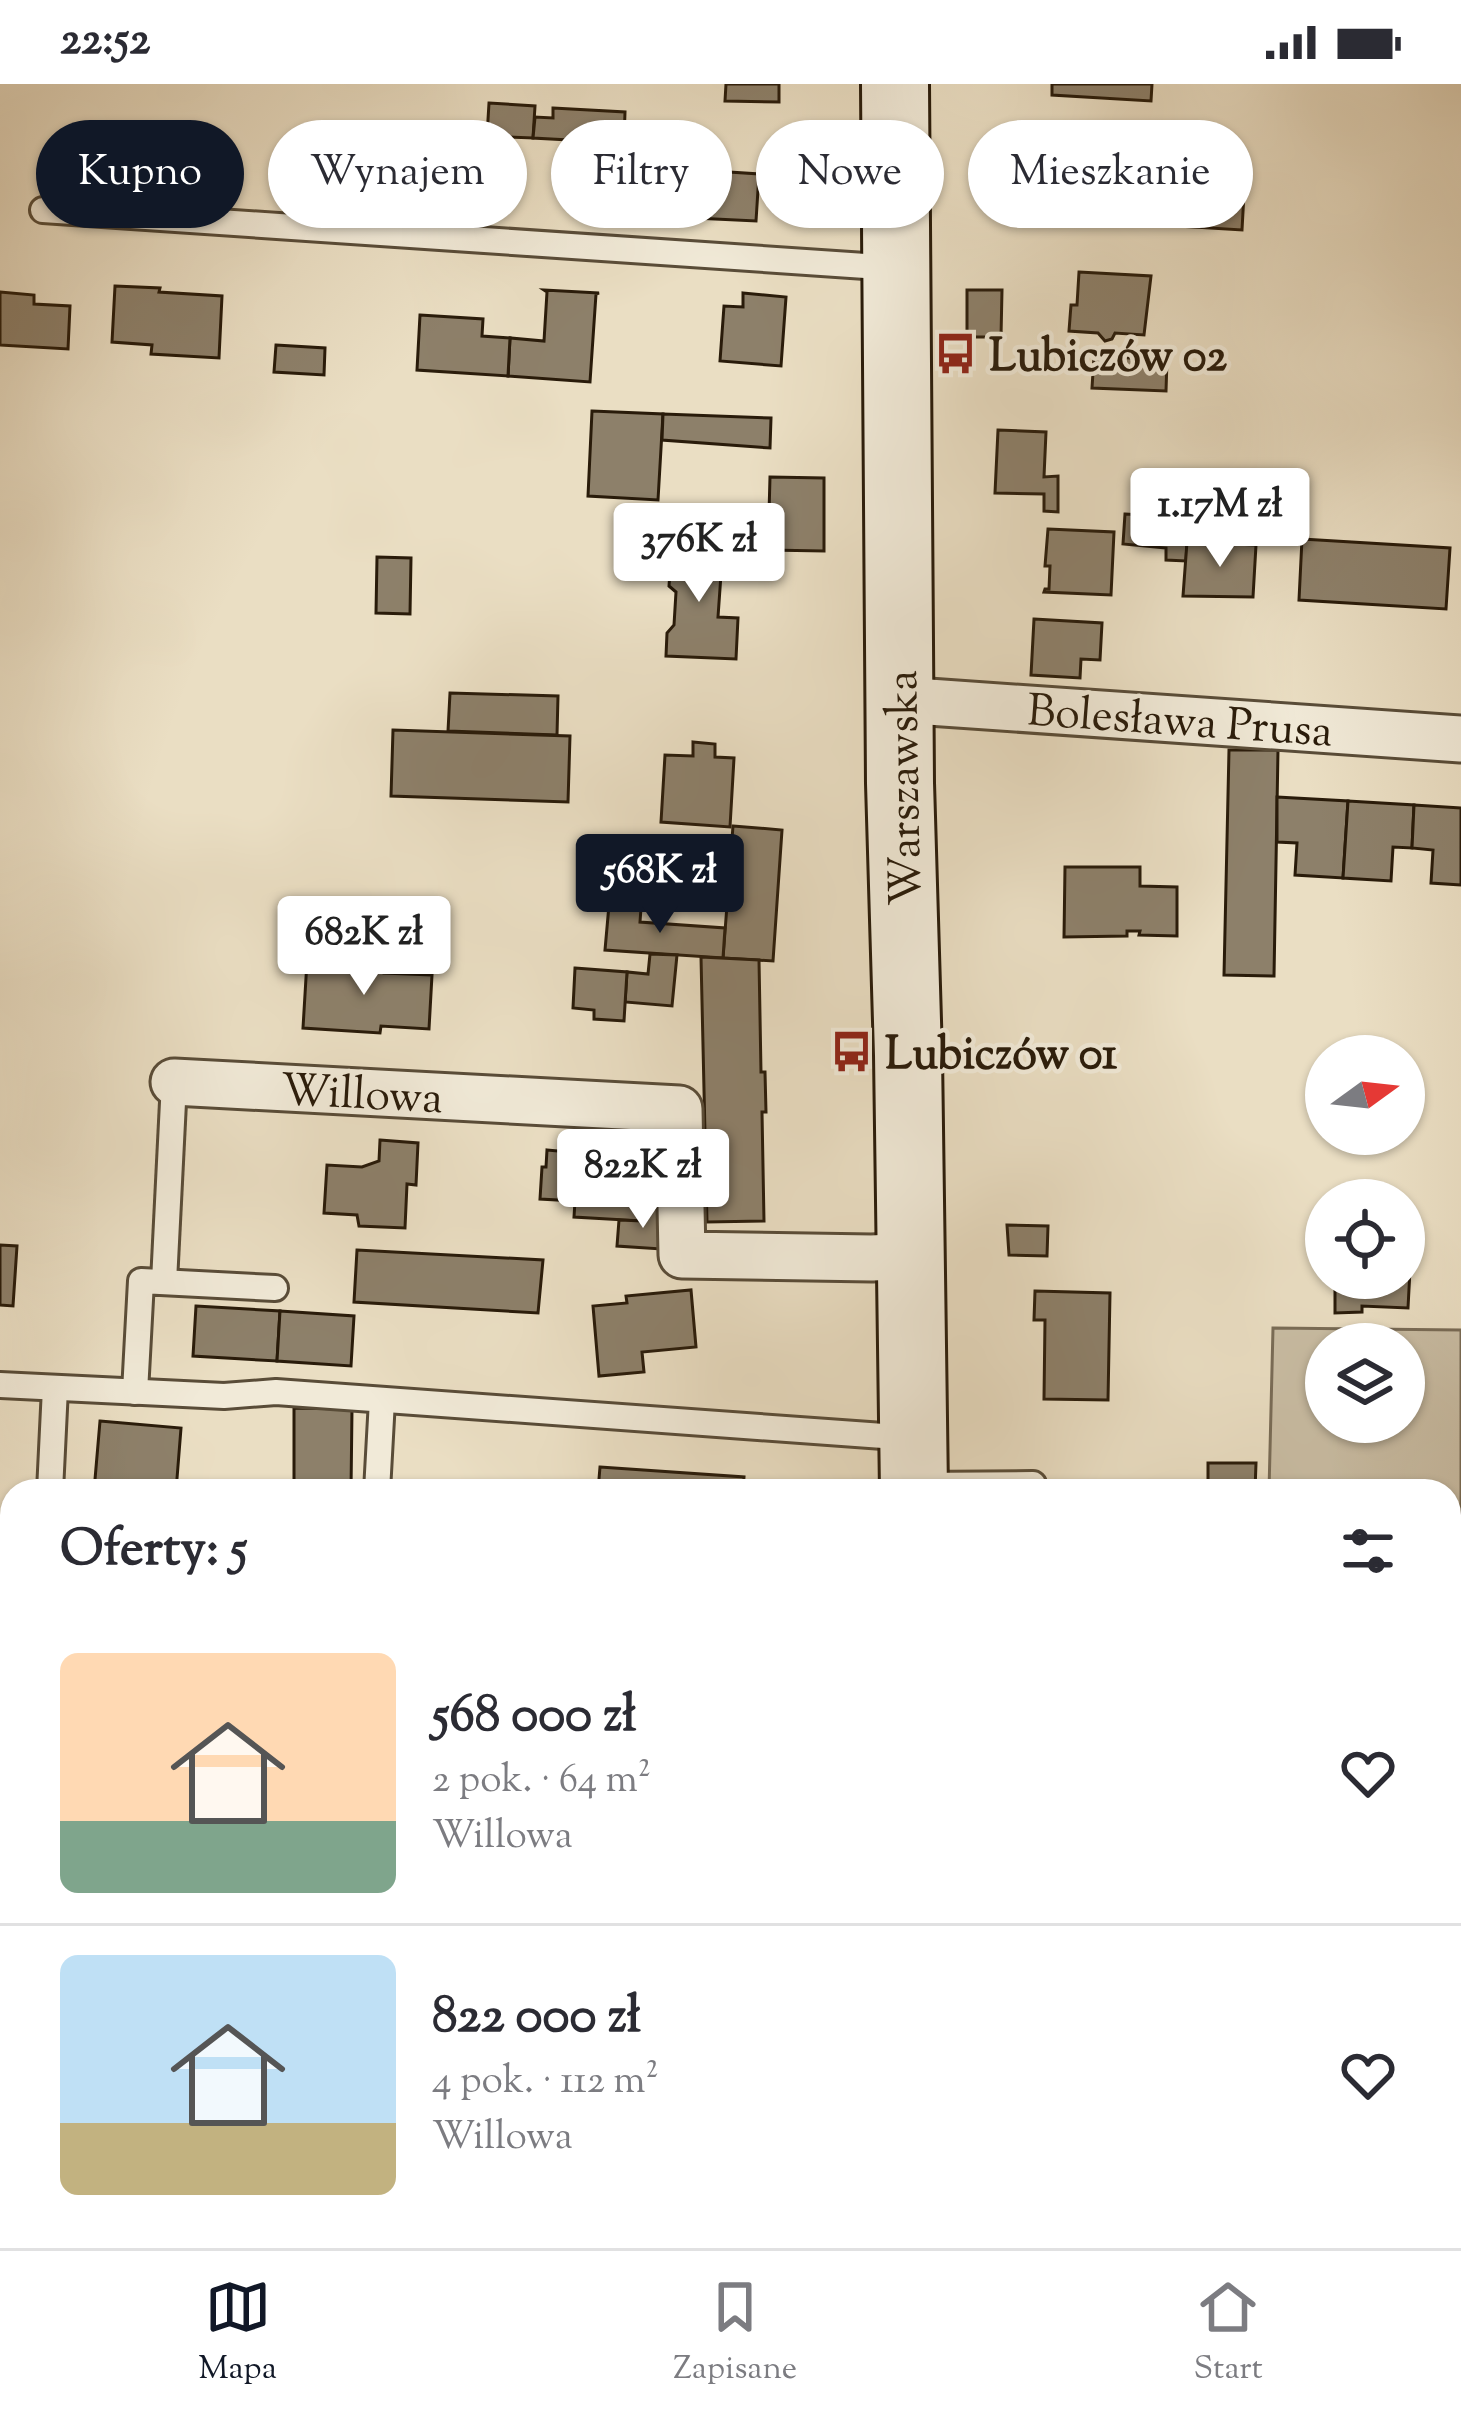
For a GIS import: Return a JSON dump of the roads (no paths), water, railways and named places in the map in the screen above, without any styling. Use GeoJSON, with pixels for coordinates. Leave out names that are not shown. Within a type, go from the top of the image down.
{"type":"FeatureCollection","features":[{"type":"Feature","properties":{"kind":"main road","name":"Warszawska"},"geometry":{"type":"LineString","coordinates":[[895,84],[914,1471]]}},
{"type":"Feature","properties":{"kind":"street","name":"Bolesława Prusa"},"geometry":{"type":"LineString","coordinates":[[900,700],[1461,739]]}},
{"type":"Feature","properties":{"kind":"street","name":"Willowa"},"geometry":{"type":"LineString","coordinates":[[174,1082],[679,1109],[682,1255],[910,1256]]}},
{"type":"Feature","properties":{"kind":"lane"},"geometry":{"type":"LineString","coordinates":[[244,224],[897,268]]}},
{"type":"Feature","properties":{"kind":"lane"},"geometry":{"type":"LineString","coordinates":[[164,1282],[174,1082]]}},
{"type":"Feature","properties":{"kind":"lane"},"geometry":{"type":"LineString","coordinates":[[135,1392],[141,1281],[275,1288]]}},
{"type":"Feature","properties":{"kind":"lane"},"geometry":{"type":"LineString","coordinates":[[0,1384],[382,1400],[987,1479]]}},
{"type":"Feature","properties":{"kind":"lane"},"geometry":{"type":"LineString","coordinates":[[51,1479],[56,1388]]}},
{"type":"Feature","properties":{"kind":"lane"},"geometry":{"type":"LineString","coordinates":[[378,1479],[382,1400]]}},
{"type":"Feature","properties":{"kind":"place","name":"Lubiczów 02"},"geometry":{"type":"Point","coordinates":[955,354]}},
{"type":"Feature","properties":{"kind":"place","name":"Lubiczów 01"},"geometry":{"type":"Point","coordinates":[851,1052]}}]}
